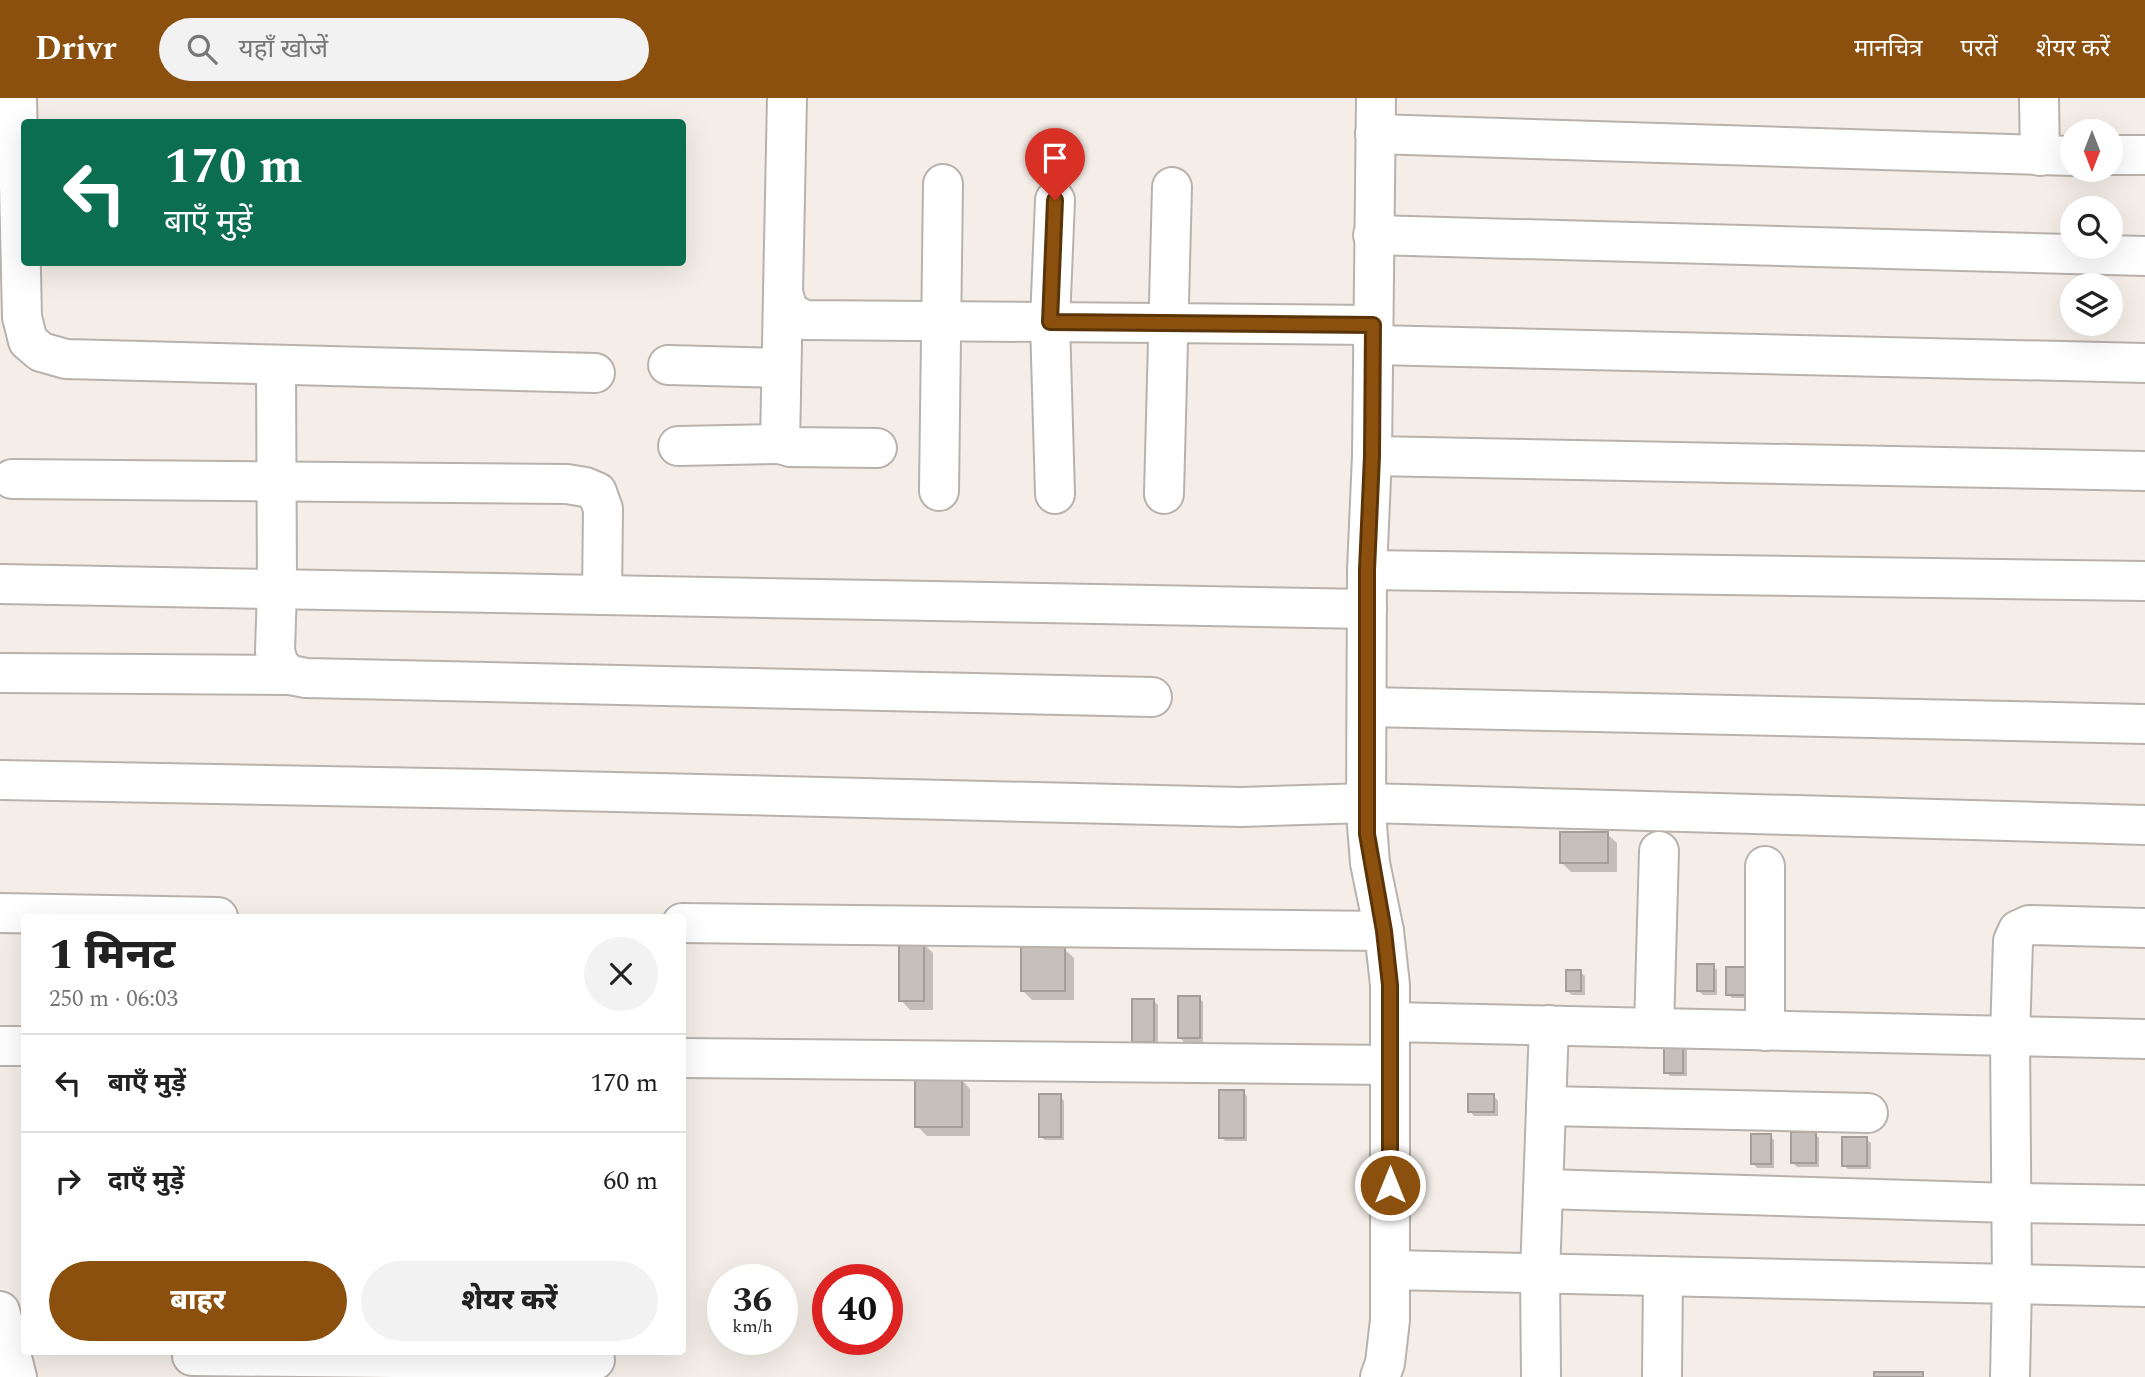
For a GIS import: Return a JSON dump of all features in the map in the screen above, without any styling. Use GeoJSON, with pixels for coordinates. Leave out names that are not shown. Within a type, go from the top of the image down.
{"type":"FeatureCollection","features":[{"type":"Feature","properties":{"kind":"street"},"geometry":{"type":"LineString","coordinates":[[17,98],[21,195]]}},
{"type":"Feature","properties":{"kind":"street"},"geometry":{"type":"LineString","coordinates":[[780,444],[787,98]]}},
{"type":"Feature","properties":{"kind":"street"},"geometry":{"type":"LineString","coordinates":[[1380,1377],[1385,1363],[1390,1320],[1390,985],[1366,816],[1367,570],[1372,456],[1375,116],[2056,156],[2039,98]]}},
{"type":"Feature","properties":{"kind":"street"},"geometry":{"type":"LineString","coordinates":[[2123,155],[2145,155]]}},
{"type":"Feature","properties":{"kind":"street"},"geometry":{"type":"LineString","coordinates":[[939,491],[943,184]]}},
{"type":"Feature","properties":{"kind":"street"},"geometry":{"type":"LineString","coordinates":[[1164,494],[1172,187]]}},
{"type":"Feature","properties":{"kind":"street"},"geometry":{"type":"LineString","coordinates":[[1055,200],[1050,322],[1055,494]]}},
{"type":"Feature","properties":{"kind":"street"},"geometry":{"type":"LineString","coordinates":[[1373,234],[2145,256]]}},
{"type":"Feature","properties":{"kind":"street"},"geometry":{"type":"LineString","coordinates":[[23,266],[22,317],[28,341],[41,352],[66,359],[595,373]]}},
{"type":"Feature","properties":{"kind":"street"},"geometry":{"type":"LineString","coordinates":[[783,293],[789,312],[805,320],[1169,323],[1373,335],[2145,363]]}},
{"type":"Feature","properties":{"kind":"street"},"geometry":{"type":"LineString","coordinates":[[276,365],[275,651],[279,665],[290,675]]}},
{"type":"Feature","properties":{"kind":"street"},"geometry":{"type":"LineString","coordinates":[[668,365],[781,368]]}},
{"type":"Feature","properties":{"kind":"street"},"geometry":{"type":"LineString","coordinates":[[678,446],[780,444],[790,447],[877,448]]}},
{"type":"Feature","properties":{"kind":"street"},"geometry":{"type":"LineString","coordinates":[[1372,456],[2145,471]]}},
{"type":"Feature","properties":{"kind":"street"},"geometry":{"type":"LineString","coordinates":[[12,479],[567,484],[585,487],[597,492],[603,509],[602,595]]}},
{"type":"Feature","properties":{"kind":"street"},"geometry":{"type":"LineString","coordinates":[[1367,570],[2145,581]]}},
{"type":"Feature","properties":{"kind":"street"},"geometry":{"type":"LineString","coordinates":[[0,584],[1367,609]]}},
{"type":"Feature","properties":{"kind":"street"},"geometry":{"type":"LineString","coordinates":[[0,673],[290,675],[306,678],[1152,697]]}},
{"type":"Feature","properties":{"kind":"street"},"geometry":{"type":"LineString","coordinates":[[1368,707],[2145,724]]}},
{"type":"Feature","properties":{"kind":"street"},"geometry":{"type":"LineString","coordinates":[[0,780],[557,790],[1241,807],[1366,816],[2145,825]]}},
{"type":"Feature","properties":{"kind":"street"},"geometry":{"type":"LineString","coordinates":[[1654,1028],[1659,851]]}},
{"type":"Feature","properties":{"kind":"street"},"geometry":{"type":"LineString","coordinates":[[1765,866],[1765,1031]]}},
{"type":"Feature","properties":{"kind":"street"},"geometry":{"type":"LineString","coordinates":[[0,913],[54,914]]}},
{"type":"Feature","properties":{"kind":"street"},"geometry":{"type":"LineString","coordinates":[[686,923],[1384,931]]}},
{"type":"Feature","properties":{"kind":"street"},"geometry":{"type":"LineString","coordinates":[[2011,1377],[2010,1036],[2013,940],[2018,930],[2029,925],[2145,928]]}},
{"type":"Feature","properties":{"kind":"street"},"geometry":{"type":"LineString","coordinates":[[1390,1022],[2145,1039]]}},
{"type":"Feature","properties":{"kind":"street"},"geometry":{"type":"LineString","coordinates":[[1541,1377],[1540,1273],[1549,1026]]}},
{"type":"Feature","properties":{"kind":"street"},"geometry":{"type":"LineString","coordinates":[[0,1046],[21,1046]]}},
{"type":"Feature","properties":{"kind":"street"},"geometry":{"type":"LineString","coordinates":[[686,1058],[1390,1065]]}},
{"type":"Feature","properties":{"kind":"street"},"geometry":{"type":"LineString","coordinates":[[1546,1107],[1868,1113]]}},
{"type":"Feature","properties":{"kind":"street"},"geometry":{"type":"LineString","coordinates":[[1543,1189],[2145,1205]]}},
{"type":"Feature","properties":{"kind":"street"},"geometry":{"type":"LineString","coordinates":[[1390,1270],[2145,1287]]}},
{"type":"Feature","properties":{"kind":"street"},"geometry":{"type":"LineString","coordinates":[[1662,1377],[1663,1276]]}},
{"type":"Feature","properties":{"kind":"street"},"geometry":{"type":"LineString","coordinates":[[1,1318],[17,1377]]}},
{"type":"Feature","properties":{"kind":"street"},"geometry":{"type":"LineString","coordinates":[[192,1356],[595,1363]]}},
{"type":"Feature","properties":{"kind":"building"},"geometry":{"type":"Polygon","coordinates":[[[1560,832],[1608,832],[1608,863],[1560,863],[1560,832]]]}},
{"type":"Feature","properties":{"kind":"building"},"geometry":{"type":"Polygon","coordinates":[[[899,942],[924,942],[924,1001],[899,1001],[899,942]]]}},
{"type":"Feature","properties":{"kind":"building"},"geometry":{"type":"Polygon","coordinates":[[[1021,947],[1065,947],[1065,991],[1021,991],[1021,947]]]}},
{"type":"Feature","properties":{"kind":"building"},"geometry":{"type":"Polygon","coordinates":[[[1697,964],[1714,964],[1714,991],[1697,991],[1697,964]]]}},
{"type":"Feature","properties":{"kind":"building"},"geometry":{"type":"Polygon","coordinates":[[[1726,967],[1749,967],[1749,995],[1726,995],[1726,967]]]}},
{"type":"Feature","properties":{"kind":"building"},"geometry":{"type":"Polygon","coordinates":[[[1566,970],[1581,970],[1581,991],[1566,991],[1566,970]]]}},
{"type":"Feature","properties":{"kind":"building"},"geometry":{"type":"Polygon","coordinates":[[[1178,996],[1200,996],[1200,1038],[1178,1038],[1178,996]]]}},
{"type":"Feature","properties":{"kind":"building"},"geometry":{"type":"Polygon","coordinates":[[[1132,999],[1154,999],[1154,1042],[1132,1042],[1132,999]]]}},
{"type":"Feature","properties":{"kind":"building"},"geometry":{"type":"Polygon","coordinates":[[[1664,1037],[1683,1037],[1683,1073],[1664,1073],[1664,1037]]]}},
{"type":"Feature","properties":{"kind":"building"},"geometry":{"type":"Polygon","coordinates":[[[915,1077],[962,1077],[962,1127],[915,1127],[915,1077]]]}},
{"type":"Feature","properties":{"kind":"building"},"geometry":{"type":"Polygon","coordinates":[[[1219,1090],[1244,1090],[1244,1138],[1219,1138],[1219,1090]]]}},
{"type":"Feature","properties":{"kind":"building"},"geometry":{"type":"Polygon","coordinates":[[[1039,1094],[1061,1094],[1061,1137],[1039,1137],[1039,1094]]]}},
{"type":"Feature","properties":{"kind":"building"},"geometry":{"type":"Polygon","coordinates":[[[1468,1094],[1494,1094],[1494,1112],[1468,1112],[1468,1094]]]}},
{"type":"Feature","properties":{"kind":"building"},"geometry":{"type":"Polygon","coordinates":[[[1791,1132],[1816,1132],[1816,1163],[1791,1163],[1791,1132]]]}},
{"type":"Feature","properties":{"kind":"building"},"geometry":{"type":"Polygon","coordinates":[[[1751,1134],[1771,1134],[1771,1164],[1751,1164],[1751,1134]]]}},
{"type":"Feature","properties":{"kind":"building"},"geometry":{"type":"Polygon","coordinates":[[[1842,1137],[1867,1137],[1867,1166],[1842,1166],[1842,1137]]]}},
{"type":"Feature","properties":{"kind":"building"},"geometry":{"type":"Polygon","coordinates":[[[1874,1372],[1923,1372],[1923,1377],[1874,1377],[1874,1372]]]}},
{"type":"Feature","properties":{"kind":"route"},"geometry":{"type":"LineString","coordinates":[[1055,200],[1050,322],[1373,325],[1372,456],[1367,570],[1366,812],[1370,863],[1384,931],[1390,985],[1390,1185]]}}]}
